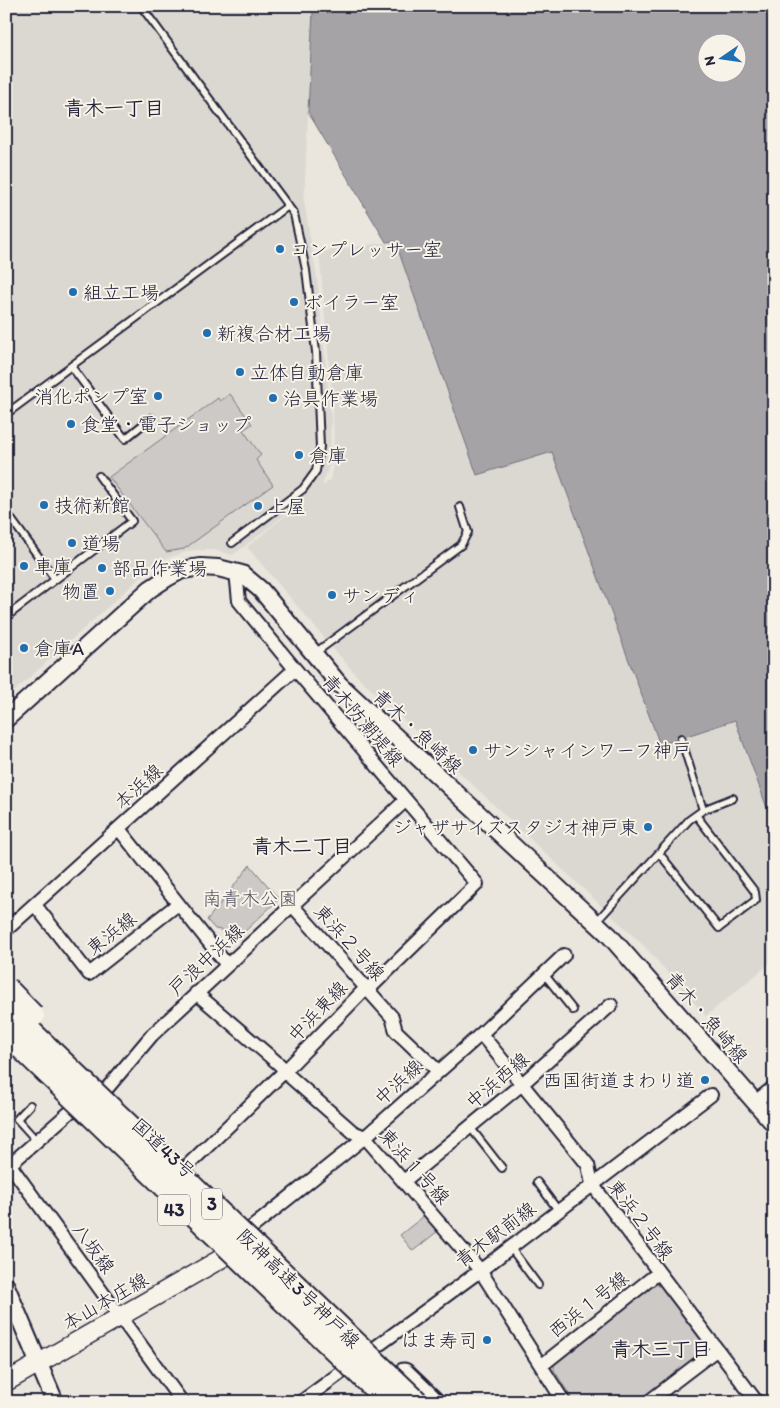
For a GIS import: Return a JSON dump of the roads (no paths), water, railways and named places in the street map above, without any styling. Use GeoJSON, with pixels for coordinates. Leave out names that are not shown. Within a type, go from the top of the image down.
{"type":"FeatureCollection","features":[{"type":"Feature","properties":{"kind":"highway"},"geometry":{"type":"LineString","coordinates":[[6,988],[105,1098]]}},
{"type":"Feature","properties":{"kind":"highway","name":"国道43号"},"geometry":{"type":"LineString","coordinates":[[6,994],[105,1098],[185,1168],[433,1402]]}},
{"type":"Feature","properties":{"kind":"highway","name":"阪神高速3号神戸線"},"geometry":{"type":"LineString","coordinates":[[6,1008],[105,1098],[417,1402]]}},
{"type":"Feature","properties":{"kind":"highway","name":"阪神高速3号神戸線"},"geometry":{"type":"LineString","coordinates":[[6,1033],[388,1402]]}},
{"type":"Feature","properties":{"kind":"highway","name":"国道43号"},"geometry":{"type":"LineString","coordinates":[[6,1047],[374,1402]]}},
{"type":"Feature","properties":{"kind":"main road","name":"本山本庄線"},"geometry":{"type":"LineString","coordinates":[[6,1382],[224,1257]]}},
{"type":"Feature","properties":{"kind":"street","name":"青木・魚崎線"},"geometry":{"type":"LineString","coordinates":[[6,719],[150,589],[167,578],[182,570],[201,567],[218,568],[242,574],[261,590],[339,684],[609,935],[774,1124]]}},
{"type":"Feature","properties":{"kind":"street","name":"青木防潮堤線"},"geometry":{"type":"LineString","coordinates":[[236,572],[239,600],[477,884]]}},
{"type":"Feature","properties":{"kind":"street","name":"本浜線"},"geometry":{"type":"LineString","coordinates":[[6,930],[295,669]]}},
{"type":"Feature","properties":{"kind":"street","name":"戸浪中浜線"},"geometry":{"type":"LineString","coordinates":[[105,1098],[152,1035],[291,904],[406,800]]}},
{"type":"Feature","properties":{"kind":"street"},"geometry":{"type":"LineString","coordinates":[[119,829],[227,964]]}},
{"type":"Feature","properties":{"kind":"street","name":"中浜東線"},"geometry":{"type":"LineString","coordinates":[[185,1168],[285,1071],[366,988],[373,985],[477,884]]}},
{"type":"Feature","properties":{"kind":"street","name":"東浜線"},"geometry":{"type":"LineString","coordinates":[[35,905],[89,974],[178,904]]}},
{"type":"Feature","properties":{"kind":"street","name":"東浜２号線"},"geometry":{"type":"LineString","coordinates":[[291,904],[392,1017],[396,1031],[438,1071]]}},
{"type":"Feature","properties":{"kind":"street","name":"中浜線"},"geometry":{"type":"LineString","coordinates":[[250,1229],[365,1137],[481,1034],[564,955]]}},
{"type":"Feature","properties":{"kind":"street","name":"東浜１号線"},"geometry":{"type":"LineString","coordinates":[[196,993],[353,1132],[365,1137],[480,1270],[564,1402]]}},
{"type":"Feature","properties":{"kind":"street","name":"中浜西線"},"geometry":{"type":"LineString","coordinates":[[404,1182],[522,1084],[611,1005]]}},
{"type":"Feature","properties":{"kind":"street","name":"東浜２号線"},"geometry":{"type":"LineString","coordinates":[[481,1034],[588,1165],[592,1184],[757,1402]]}},
{"type":"Feature","properties":{"kind":"street"},"geometry":{"type":"LineString","coordinates":[[755,1102],[774,1088]]}},
{"type":"Feature","properties":{"kind":"street","name":"青木駅前線"},"geometry":{"type":"LineString","coordinates":[[301,1402],[376,1348],[711,1095]]}},
{"type":"Feature","properties":{"kind":"street"},"geometry":{"type":"LineString","coordinates":[[8,1167],[71,1111]]}},
{"type":"Feature","properties":{"kind":"street","name":"八坂線"},"geometry":{"type":"LineString","coordinates":[[8,1167],[182,1402]]}},
{"type":"Feature","properties":{"kind":"street","name":"西浜１号線"},"geometry":{"type":"LineString","coordinates":[[541,1366],[658,1273]]}},
{"type":"Feature","properties":{"kind":"street"},"geometry":{"type":"LineString","coordinates":[[6,1286],[55,1402]]}},
{"type":"Feature","properties":{"kind":"street"},"geometry":{"type":"LineString","coordinates":[[648,1402],[716,1350]]}},
{"type":"Feature","properties":{"kind":"lane"},"geometry":{"type":"LineString","coordinates":[[140,6],[294,214],[306,270],[316,352],[320,447],[316,471],[303,489],[232,543]]}},
{"type":"Feature","properties":{"kind":"lane"},"geometry":{"type":"LineString","coordinates":[[6,414],[288,206]]}},
{"type":"Feature","properties":{"kind":"lane"},"geometry":{"type":"LineString","coordinates":[[72,366],[125,439],[151,418]]}},
{"type":"Feature","properties":{"kind":"lane"},"geometry":{"type":"LineString","coordinates":[[6,616],[132,521],[99,476]]}},
{"type":"Feature","properties":{"kind":"lane"},"geometry":{"type":"LineString","coordinates":[[314,654],[461,545],[468,532],[460,507]]}},
{"type":"Feature","properties":{"kind":"lane"},"geometry":{"type":"LineString","coordinates":[[6,512],[56,579]]}},
{"type":"Feature","properties":{"kind":"lane"},"geometry":{"type":"LineString","coordinates":[[681,738],[703,810]]}},
{"type":"Feature","properties":{"kind":"lane"},"geometry":{"type":"LineString","coordinates":[[595,923],[696,815],[703,810],[733,798]]}},
{"type":"Feature","properties":{"kind":"lane"},"geometry":{"type":"LineString","coordinates":[[660,853],[718,928],[756,900],[755,892],[696,815]]}},
{"type":"Feature","properties":{"kind":"lane"},"geometry":{"type":"LineString","coordinates":[[544,974],[573,1010]]}},
{"type":"Feature","properties":{"kind":"lane"},"geometry":{"type":"LineString","coordinates":[[30,1105],[17,1119],[38,1141]]}},
{"type":"Feature","properties":{"kind":"lane"},"geometry":{"type":"LineString","coordinates":[[470,1127],[502,1168]]}},
{"type":"Feature","properties":{"kind":"lane"},"geometry":{"type":"LineString","coordinates":[[537,1182],[558,1210]]}},
{"type":"Feature","properties":{"kind":"lane"},"geometry":{"type":"LineString","coordinates":[[510,1247],[538,1285]]}},
{"type":"Feature","properties":{"kind":"place","name":"コンプレッサー室"},"geometry":{"type":"Point","coordinates":[280,249]}},
{"type":"Feature","properties":{"kind":"place","name":"組立工場"},"geometry":{"type":"Point","coordinates":[73,292]}},
{"type":"Feature","properties":{"kind":"place","name":"ボイラー室"},"geometry":{"type":"Point","coordinates":[294,302]}},
{"type":"Feature","properties":{"kind":"place","name":"新複合材工場"},"geometry":{"type":"Point","coordinates":[207,333]}},
{"type":"Feature","properties":{"kind":"place","name":"立体自動倉庫"},"geometry":{"type":"Point","coordinates":[240,372]}},
{"type":"Feature","properties":{"kind":"place","name":"消化ポンプ室"},"geometry":{"type":"Point","coordinates":[158,396]}},
{"type":"Feature","properties":{"kind":"place","name":"治具作業場"},"geometry":{"type":"Point","coordinates":[273,398]}},
{"type":"Feature","properties":{"kind":"place","name":"食堂・電子ショップ"},"geometry":{"type":"Point","coordinates":[71,424]}},
{"type":"Feature","properties":{"kind":"place","name":"倉庫"},"geometry":{"type":"Point","coordinates":[299,455]}},
{"type":"Feature","properties":{"kind":"place","name":"技術新館"},"geometry":{"type":"Point","coordinates":[44,505]}},
{"type":"Feature","properties":{"kind":"place","name":"上屋"},"geometry":{"type":"Point","coordinates":[258,506]}},
{"type":"Feature","properties":{"kind":"place","name":"道場"},"geometry":{"type":"Point","coordinates":[72,543]}},
{"type":"Feature","properties":{"kind":"place","name":"車庫"},"geometry":{"type":"Point","coordinates":[24,566]}},
{"type":"Feature","properties":{"kind":"place","name":"部品作業場"},"geometry":{"type":"Point","coordinates":[102,568]}},
{"type":"Feature","properties":{"kind":"place","name":"物置"},"geometry":{"type":"Point","coordinates":[110,591]}},
{"type":"Feature","properties":{"kind":"place","name":"サンディ"},"geometry":{"type":"Point","coordinates":[332,595]}},
{"type":"Feature","properties":{"kind":"place","name":"倉庫A"},"geometry":{"type":"Point","coordinates":[24,648]}},
{"type":"Feature","properties":{"kind":"place","name":"サンシャインワーフ神戸"},"geometry":{"type":"Point","coordinates":[473,750]}},
{"type":"Feature","properties":{"kind":"place","name":"ジャザサイズスタジオ神戸東"},"geometry":{"type":"Point","coordinates":[648,827]}},
{"type":"Feature","properties":{"kind":"place","name":"西国街道まわり道"},"geometry":{"type":"Point","coordinates":[705,1080]}},
{"type":"Feature","properties":{"kind":"place","name":"はま寿司"},"geometry":{"type":"Point","coordinates":[487,1340]}},
{"type":"Feature","properties":{"kind":"district","name":"青木一丁目"},"geometry":{"type":"Point","coordinates":[114,108]}},
{"type":"Feature","properties":{"kind":"district","name":"青木二丁目"},"geometry":{"type":"Point","coordinates":[302,846]}},
{"type":"Feature","properties":{"kind":"district","name":"青木三丁目"},"geometry":{"type":"Point","coordinates":[661,1349]}},
{"type":"Feature","properties":{"kind":"park label","name":"南青木公園"},"geometry":{"type":"Point","coordinates":[250,898]}}]}
